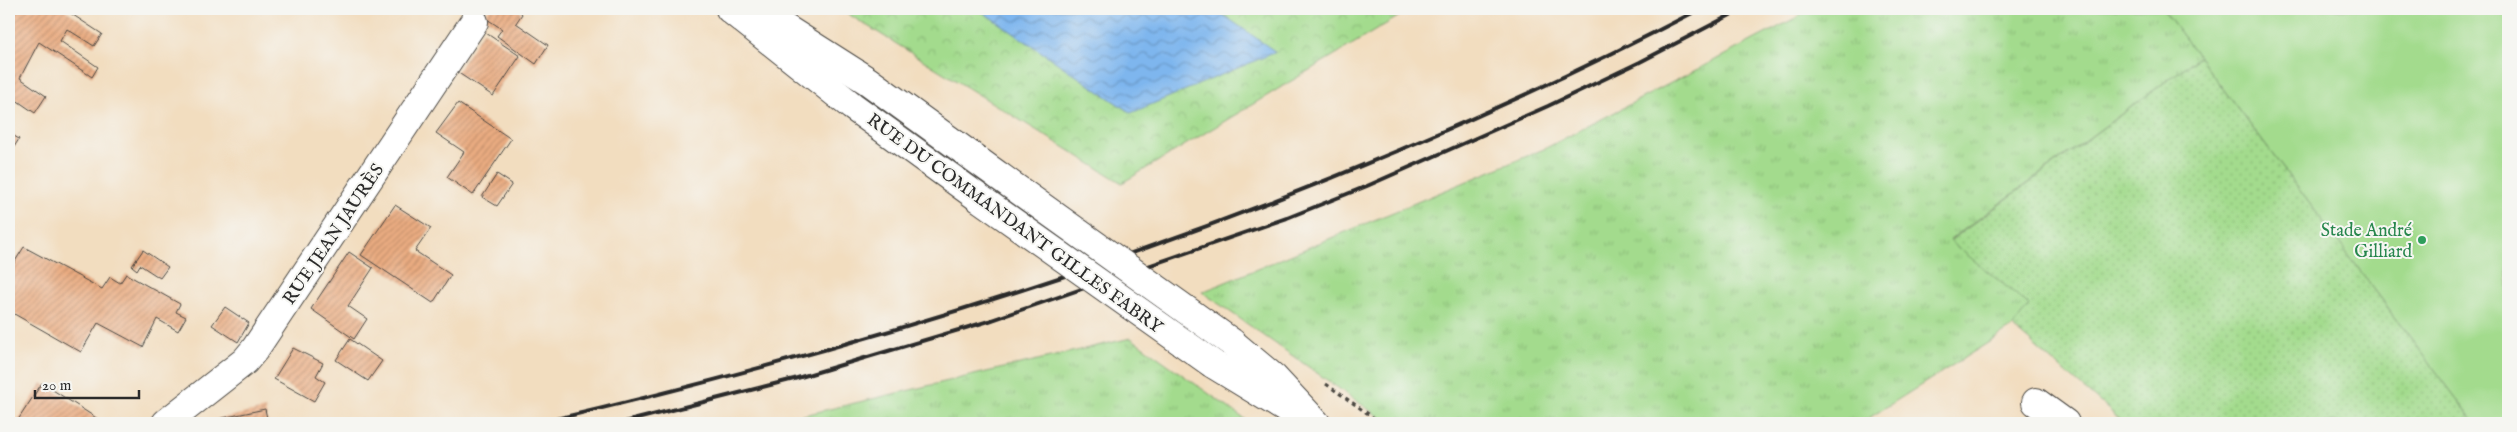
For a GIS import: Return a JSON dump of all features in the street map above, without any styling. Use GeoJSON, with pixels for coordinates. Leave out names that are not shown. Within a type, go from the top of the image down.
{"type":"FeatureCollection","features":[{"type":"Feature","properties":{"kind":"street","name":"RUE DU COMMANDANT GILLES FABRY"},"geometry":{"type":"LineString","coordinates":[[730,9],[852,106],[979,198],[1213,364],[1267,400],[1310,423]]}},
{"type":"Feature","properties":{"kind":"street","name":"RUE DU COMMANDANT GILLES FABRY"},"geometry":{"type":"LineString","coordinates":[[755,9],[868,81],[1231,342],[1274,378],[1316,423]]}},
{"type":"Feature","properties":{"kind":"street","name":"RUE JEAN JAURÈS"},"geometry":{"type":"LineString","coordinates":[[166,423],[245,361],[255,350],[474,22]]}},
{"type":"Feature","properties":{"kind":"street"},"geometry":{"type":"LineString","coordinates":[[2036,402],[2065,423]]}},
{"type":"Feature","properties":{"kind":"green space"},"geometry":{"type":"Polygon","coordinates":[[[840,9],[1411,9],[1122,183],[840,9]]]}},
{"type":"Feature","properties":{"kind":"green space"},"geometry":{"type":"Polygon","coordinates":[[[1813,9],[2163,9],[2199,57],[1950,240],[2030,305],[2013,327],[1861,423],[1388,423],[1202,292],[1544,149],[1813,9]]]}},
{"type":"Feature","properties":{"kind":"green space","name":"Stade André Gilliard"},"geometry":{"type":"Polygon","coordinates":[[[2163,9],[2508,9],[2508,423],[2475,423],[2163,9]]]}},
{"type":"Feature","properties":{"kind":"green space"},"geometry":{"type":"Polygon","coordinates":[[[2199,57],[2475,423],[2124,423],[2013,327],[2029,305],[1950,241],[2199,57]]]}},
{"type":"Feature","properties":{"kind":"green space"},"geometry":{"type":"Polygon","coordinates":[[[1131,338],[1250,423],[770,423],[1131,338]]]}},
{"type":"Feature","properties":{"kind":"water"},"geometry":{"type":"Polygon","coordinates":[[[978,9],[1215,9],[1276,52],[1131,113],[978,9]]]}},
{"type":"Feature","properties":{"kind":"building"},"geometry":{"type":"Polygon","coordinates":[[[9,9],[64,9],[102,34],[94,46],[67,29],[60,41],[98,67],[92,77],[39,42],[20,78],[46,96],[35,113],[9,95],[9,9]]]}},
{"type":"Feature","properties":{"kind":"building"},"geometry":{"type":"Polygon","coordinates":[[[489,9],[518,9],[522,14],[516,23],[548,45],[536,64],[497,36],[502,29],[484,17],[489,9]]]}},
{"type":"Feature","properties":{"kind":"building"},"geometry":{"type":"Polygon","coordinates":[[[483,31],[520,56],[493,96],[457,72],[483,31]]]}},
{"type":"Feature","properties":{"kind":"building"},"geometry":{"type":"Polygon","coordinates":[[[458,103],[511,139],[473,195],[447,177],[464,152],[436,133],[458,103]]]}},
{"type":"Feature","properties":{"kind":"building"},"geometry":{"type":"Polygon","coordinates":[[[9,133],[19,139],[14,147],[9,144],[9,133]]]}},
{"type":"Feature","properties":{"kind":"building"},"geometry":{"type":"Polygon","coordinates":[[[497,174],[512,184],[497,206],[482,197],[497,174]]]}},
{"type":"Feature","properties":{"kind":"building"},"geometry":{"type":"Polygon","coordinates":[[[395,205],[431,228],[415,251],[451,275],[433,303],[361,255],[395,205]]]}},
{"type":"Feature","properties":{"kind":"building"},"geometry":{"type":"Polygon","coordinates":[[[24,247],[102,289],[110,277],[120,283],[126,274],[180,304],[176,312],[186,317],[178,331],[157,319],[143,347],[98,323],[81,352],[9,311],[9,264],[12,266],[24,247]]]}},
{"type":"Feature","properties":{"kind":"building"},"geometry":{"type":"Polygon","coordinates":[[[143,250],[168,267],[160,278],[140,265],[137,270],[132,266],[143,250]]]}},
{"type":"Feature","properties":{"kind":"building"},"geometry":{"type":"Polygon","coordinates":[[[349,252],[373,268],[348,306],[367,319],[354,339],[311,309],[349,252]]]}},
{"type":"Feature","properties":{"kind":"building"},"geometry":{"type":"Polygon","coordinates":[[[225,307],[249,323],[238,342],[212,325],[225,307]]]}},
{"type":"Feature","properties":{"kind":"building"},"geometry":{"type":"Polygon","coordinates":[[[350,339],[382,361],[368,381],[336,360],[350,339]]]}},
{"type":"Feature","properties":{"kind":"building"},"geometry":{"type":"Polygon","coordinates":[[[293,348],[323,363],[316,376],[325,382],[314,401],[274,379],[293,348]]]}},
{"type":"Feature","properties":{"kind":"building"},"geometry":{"type":"Polygon","coordinates":[[[42,383],[101,421],[99,423],[16,423],[42,383]]]}},
{"type":"Feature","properties":{"kind":"building"},"geometry":{"type":"Polygon","coordinates":[[[265,409],[268,423],[214,423],[213,420],[265,409]]]}},
{"type":"Feature","properties":{"kind":"railway"},"geometry":{"type":"LineString","coordinates":[[539,423],[689,386],[838,346],[986,302],[1133,253],[1277,199],[1420,141],[1561,78],[1700,9]]}},
{"type":"Feature","properties":{"kind":"railway"},"geometry":{"type":"LineString","coordinates":[[621,423],[794,379],[989,321],[1287,218],[1367,186],[1548,106],[1640,62],[1742,9]]}},
{"type":"Feature","properties":{"kind":"place","name":"Stade André Gilliard"},"geometry":{"type":"Point","coordinates":[2422,240]}}]}
